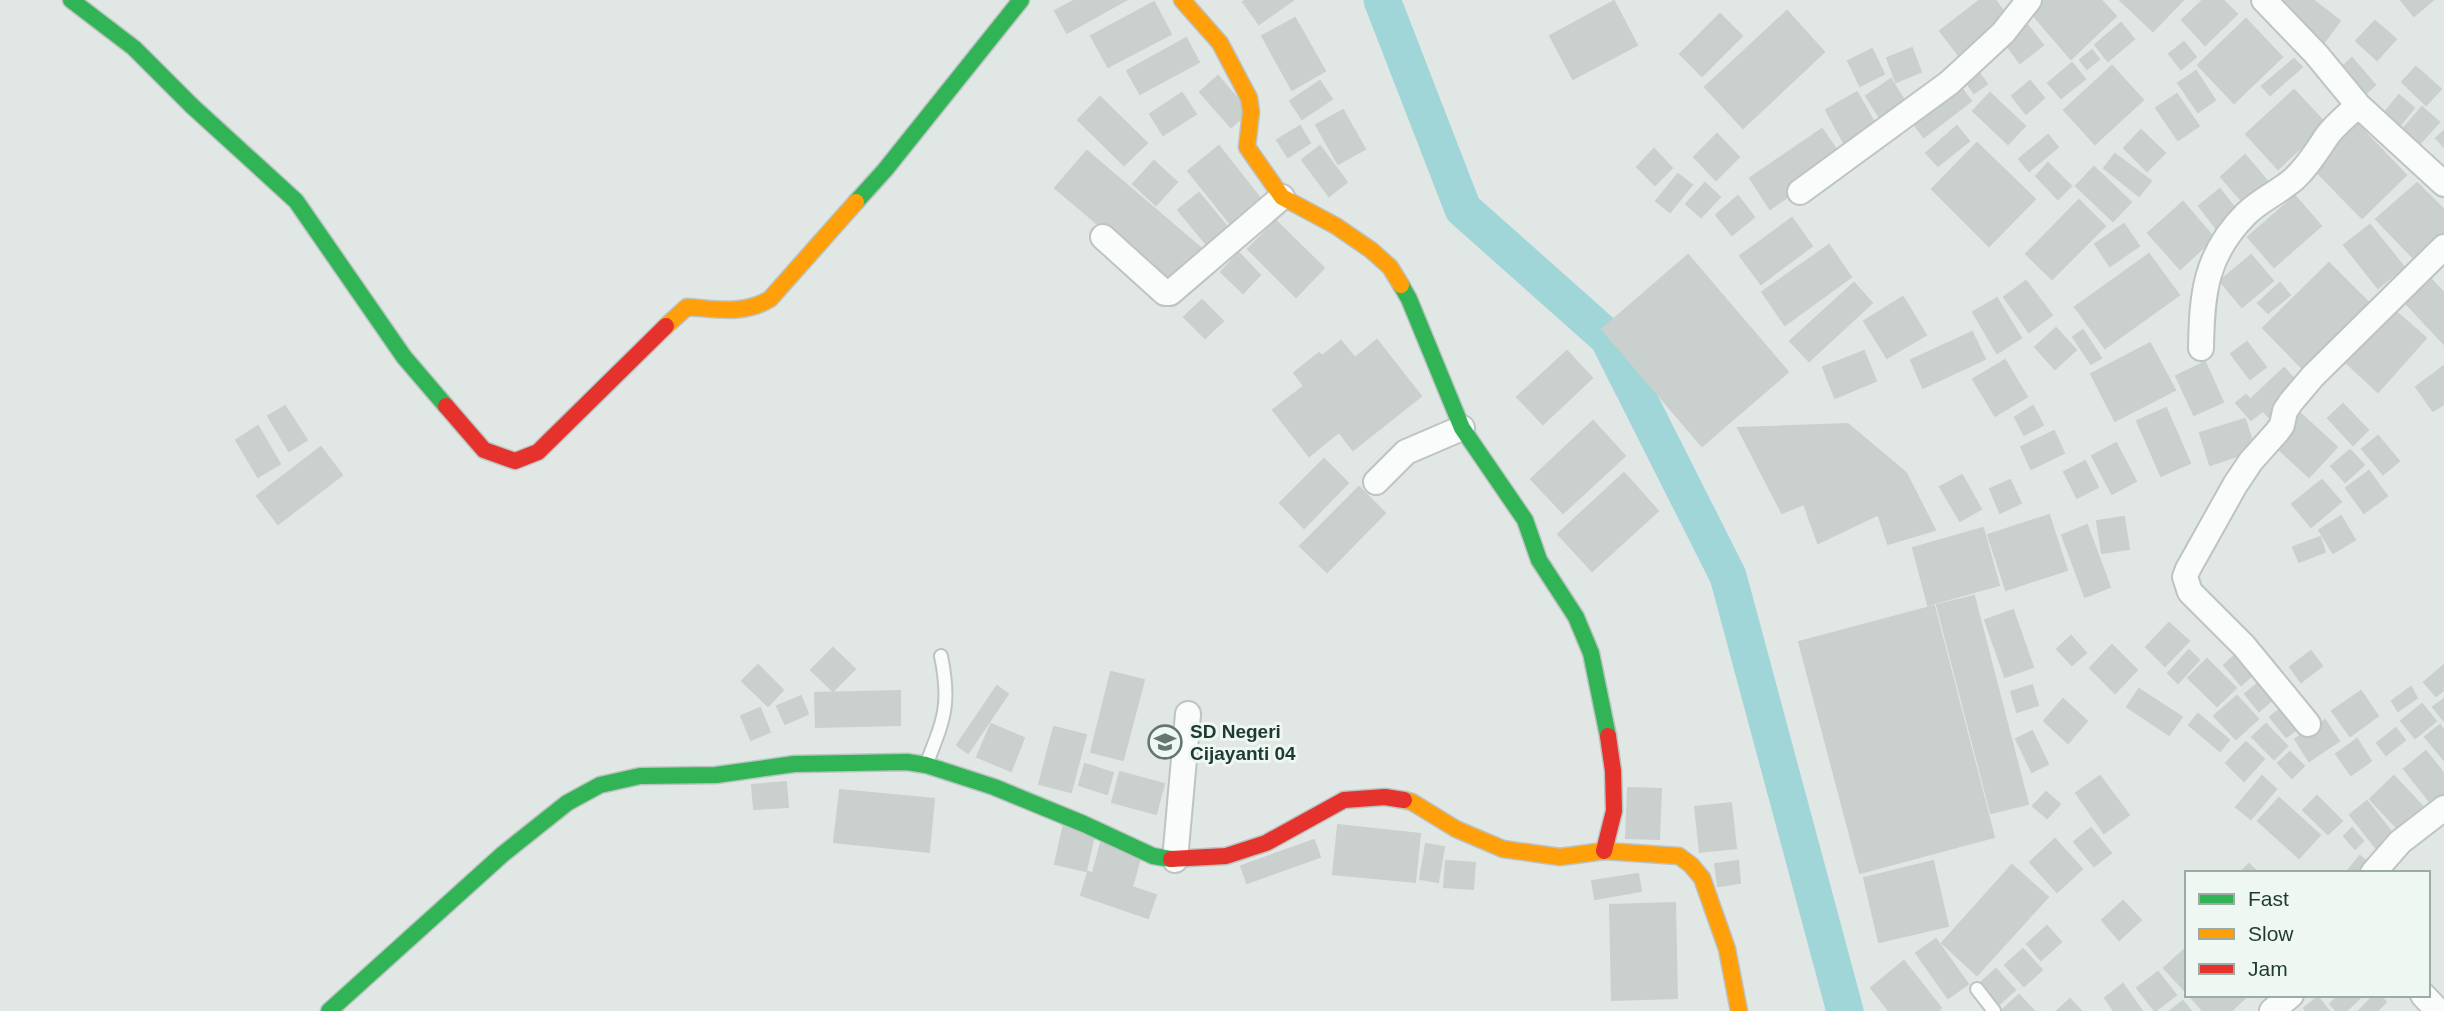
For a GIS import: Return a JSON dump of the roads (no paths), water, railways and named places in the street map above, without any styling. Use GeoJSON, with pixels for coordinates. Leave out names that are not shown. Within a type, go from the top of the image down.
{"type":"FeatureCollection","features":[{"type":"Feature","properties":{"kind":"street"},"geometry":{"type":"LineString","coordinates":[[71,0],[134,48],[202,116],[296,201],[404,357],[484,450],[515,461],[538,452],[687,307],[749,309],[770,299],[885,170],[1021,0]]}},
{"type":"Feature","properties":{"kind":"street"},"geometry":{"type":"LineString","coordinates":[[1182,0],[1220,43],[1249,98],[1251,112],[1247,147],[1282,197],[1336,226],[1390,267],[1409,299],[1462,428],[1525,520],[1539,560],[1576,617],[1591,653],[1604,709],[1613,771],[1614,811],[1605,851]]}},
{"type":"Feature","properties":{"kind":"street"},"geometry":{"type":"LineString","coordinates":[[1800,192],[1949,83],[2003,33],[2029,0]]}},
{"type":"Feature","properties":{"kind":"street"},"geometry":{"type":"LineString","coordinates":[[2264,0],[2316,54],[2358,105],[2444,184]]}},
{"type":"Feature","properties":{"kind":"street"},"geometry":{"type":"LineString","coordinates":[[2201,348],[2206,278],[2227,237],[2248,212],[2293,180],[2314,157],[2329,134],[2358,105]]}},
{"type":"Feature","properties":{"kind":"street"},"geometry":{"type":"LineString","coordinates":[[1103,237],[1165,293],[1170,293],[1282,197]]}},
{"type":"Feature","properties":{"kind":"street"},"geometry":{"type":"LineString","coordinates":[[2308,723],[2245,646],[2190,592],[2185,577],[2235,485],[2251,461],[2277,432],[2291,402],[2313,376],[2444,247]]}},
{"type":"Feature","properties":{"kind":"street"},"geometry":{"type":"LineString","coordinates":[[1376,482],[1406,452],[1462,428]]}},
{"type":"Feature","properties":{"kind":"street"},"geometry":{"type":"LineString","coordinates":[[1175,860],[1188,714]]}},
{"type":"Feature","properties":{"kind":"street"},"geometry":{"type":"LineString","coordinates":[[329,1011],[503,854],[567,803],[600,785],[640,776],[716,775],[794,764],[907,762],[926,765],[994,787],[1153,856],[1175,860],[1226,856],[1266,843],[1344,800],[1385,797],[1412,802],[1456,830],[1503,849],[1560,857],[1605,851],[1679,856],[1702,878],[1727,948],[1740,1011]]}},
{"type":"Feature","properties":{"kind":"street"},"geometry":{"type":"LineString","coordinates":[[2376,871],[2400,842],[2444,808]]}},
{"type":"Feature","properties":{"kind":"street"},"geometry":{"type":"LineString","coordinates":[[2272,1011],[2289,997]]}},
{"type":"Feature","properties":{"kind":"street"},"geometry":{"type":"LineString","coordinates":[[2425,997],[2438,1011]]}},
{"type":"Feature","properties":{"kind":"street"},"geometry":{"type":"LineString","coordinates":[[341,999],[355,1011]]}},
{"type":"Feature","properties":{"kind":"lane"},"geometry":{"type":"LineString","coordinates":[[926,765],[944,720],[947,686],[941,656]]}},
{"type":"Feature","properties":{"kind":"lane"},"geometry":{"type":"LineString","coordinates":[[1977,989],[1994,1011]]}},
{"type":"Feature","properties":{"kind":"waterway"},"geometry":{"type":"LineString","coordinates":[[1382,0],[1463,209],[1608,338],[1728,576],[1845,1011]]}},
{"type":"Feature","properties":{"kind":"place","name":"SD Negeri Cijayanti 04"},"geometry":{"type":"Point","coordinates":[1165,742]}}]}
